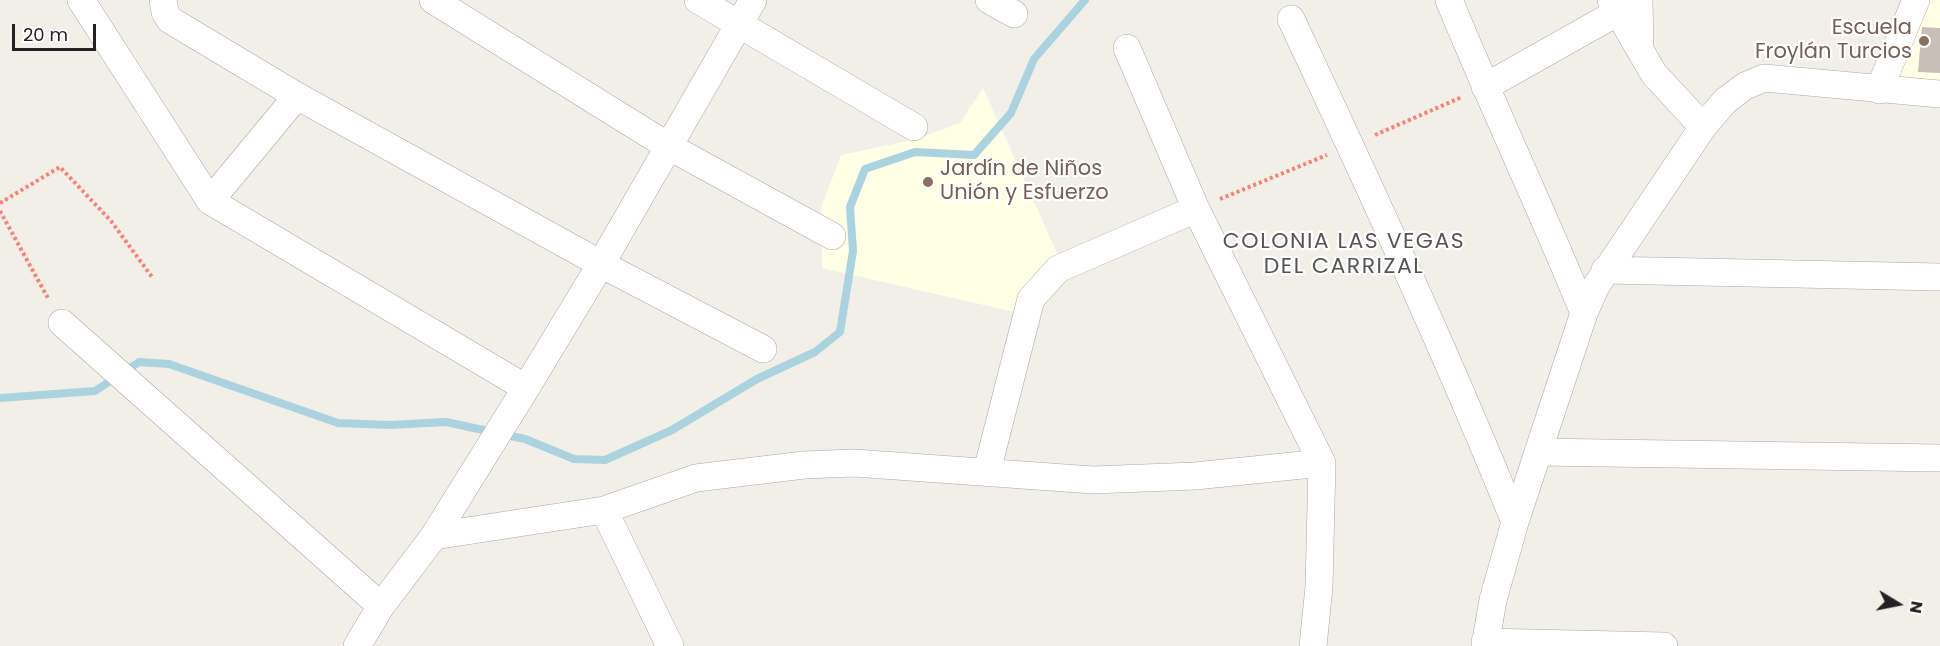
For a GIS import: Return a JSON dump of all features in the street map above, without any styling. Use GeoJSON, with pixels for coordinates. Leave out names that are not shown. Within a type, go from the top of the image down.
{"type":"FeatureCollection","features":[{"type":"Feature","properties":{"kind":"street"},"geometry":{"type":"LineString","coordinates":[[81,0],[163,124],[210,201],[520,396]]}},
{"type":"Feature","properties":{"kind":"street"},"geometry":{"type":"LineString","coordinates":[[163,0],[165,12],[170,20],[297,96],[601,264],[763,349]]}},
{"type":"Feature","properties":{"kind":"street"},"geometry":{"type":"LineString","coordinates":[[433,0],[668,146],[832,236]]}},
{"type":"Feature","properties":{"kind":"street"},"geometry":{"type":"LineString","coordinates":[[698,0],[914,127]]}},
{"type":"Feature","properties":{"kind":"street"},"geometry":{"type":"LineString","coordinates":[[357,646],[381,606],[434,536],[485,454],[601,264],[753,0]]}},
{"type":"Feature","properties":{"kind":"street"},"geometry":{"type":"LineString","coordinates":[[989,0],[1014,14]]}},
{"type":"Feature","properties":{"kind":"street"},"geometry":{"type":"LineString","coordinates":[[1449,0],[1485,87],[1536,197],[1584,314]]}},
{"type":"Feature","properties":{"kind":"street"},"geometry":{"type":"LineString","coordinates":[[1879,90],[1916,0]]}},
{"type":"Feature","properties":{"kind":"street"},"geometry":{"type":"LineString","coordinates":[[1485,87],[1623,4],[1640,51],[1654,74],[1703,127]]}},
{"type":"Feature","properties":{"kind":"street"},"geometry":{"type":"LineString","coordinates":[[1291,19],[1351,146],[1483,444],[1515,522]]}},
{"type":"Feature","properties":{"kind":"street"},"geometry":{"type":"LineString","coordinates":[[1127,48],[1196,209],[1322,463],[1319,587],[1313,646]]}},
{"type":"Feature","properties":{"kind":"street"},"geometry":{"type":"LineString","coordinates":[[1664,646],[1485,644],[1515,522],[1584,314],[1605,270],[1703,127],[1732,96],[1745,86],[1764,78],[1940,94]]}},
{"type":"Feature","properties":{"kind":"street"},"geometry":{"type":"LineString","coordinates":[[210,201],[297,96]]}},
{"type":"Feature","properties":{"kind":"street"},"geometry":{"type":"LineString","coordinates":[[987,471],[1031,299],[1058,269],[1196,209]]}},
{"type":"Feature","properties":{"kind":"street"},"geometry":{"type":"LineString","coordinates":[[1605,270],[1940,277]]}},
{"type":"Feature","properties":{"kind":"street"},"geometry":{"type":"LineString","coordinates":[[62,323],[381,606]]}},
{"type":"Feature","properties":{"kind":"street"},"geometry":{"type":"LineString","coordinates":[[1538,452],[1940,458]]}},
{"type":"Feature","properties":{"kind":"street"},"geometry":{"type":"LineString","coordinates":[[434,536],[604,510],[696,478],[804,465],[854,463],[1093,480],[1195,476],[1322,463]]}},
{"type":"Feature","properties":{"kind":"street"},"geometry":{"type":"LineString","coordinates":[[604,510],[670,646]]}},
{"type":"Feature","properties":{"kind":"path"},"geometry":{"type":"LineString","coordinates":[[0,203],[60,167],[111,221],[152,277]]}},
{"type":"Feature","properties":{"kind":"path"},"geometry":{"type":"LineString","coordinates":[[0,211],[62,323]]}},
{"type":"Feature","properties":{"kind":"shaded area","name":"Escuela Froylán Turcios"},"geometry":{"type":"Polygon","coordinates":[[[1924,0],[1940,0],[1940,86],[1891,82],[1924,0]]]}},
{"type":"Feature","properties":{"kind":"shaded area","name":"Jardín de Niños Unión y Esfuerzo"},"geometry":{"type":"Polygon","coordinates":[[[983,88],[1060,260],[1019,313],[822,268],[821,208],[841,155],[917,139],[960,123],[983,88]]]}},
{"type":"Feature","properties":{"kind":"building"},"geometry":{"type":"Polygon","coordinates":[[[1922,27],[1940,28],[1940,73],[1918,72],[1922,27]]]}},
{"type":"Feature","properties":{"kind":"waterway"},"geometry":{"type":"LineString","coordinates":[[0,398],[95,391],[139,362],[169,364],[338,423],[391,425],[446,422],[525,439],[574,459],[605,460],[672,430],[757,379],[815,352],[840,332],[853,251],[850,207],[865,169],[915,152],[974,155],[1011,113],[1034,59],[1085,0]]}},
{"type":"Feature","properties":{"kind":"place","name":"Escuela Froylán Turcios"},"geometry":{"type":"Point","coordinates":[1924,41]}},
{"type":"Feature","properties":{"kind":"place","name":"Jardín de Niños Unión y Esfuerzo"},"geometry":{"type":"Point","coordinates":[928,182]}},
{"type":"Feature","properties":{"kind":"district","name":"COLONIA LAS VEGAS DEL CARRIZAL"},"geometry":{"type":"Point","coordinates":[1344,254]}}]}
